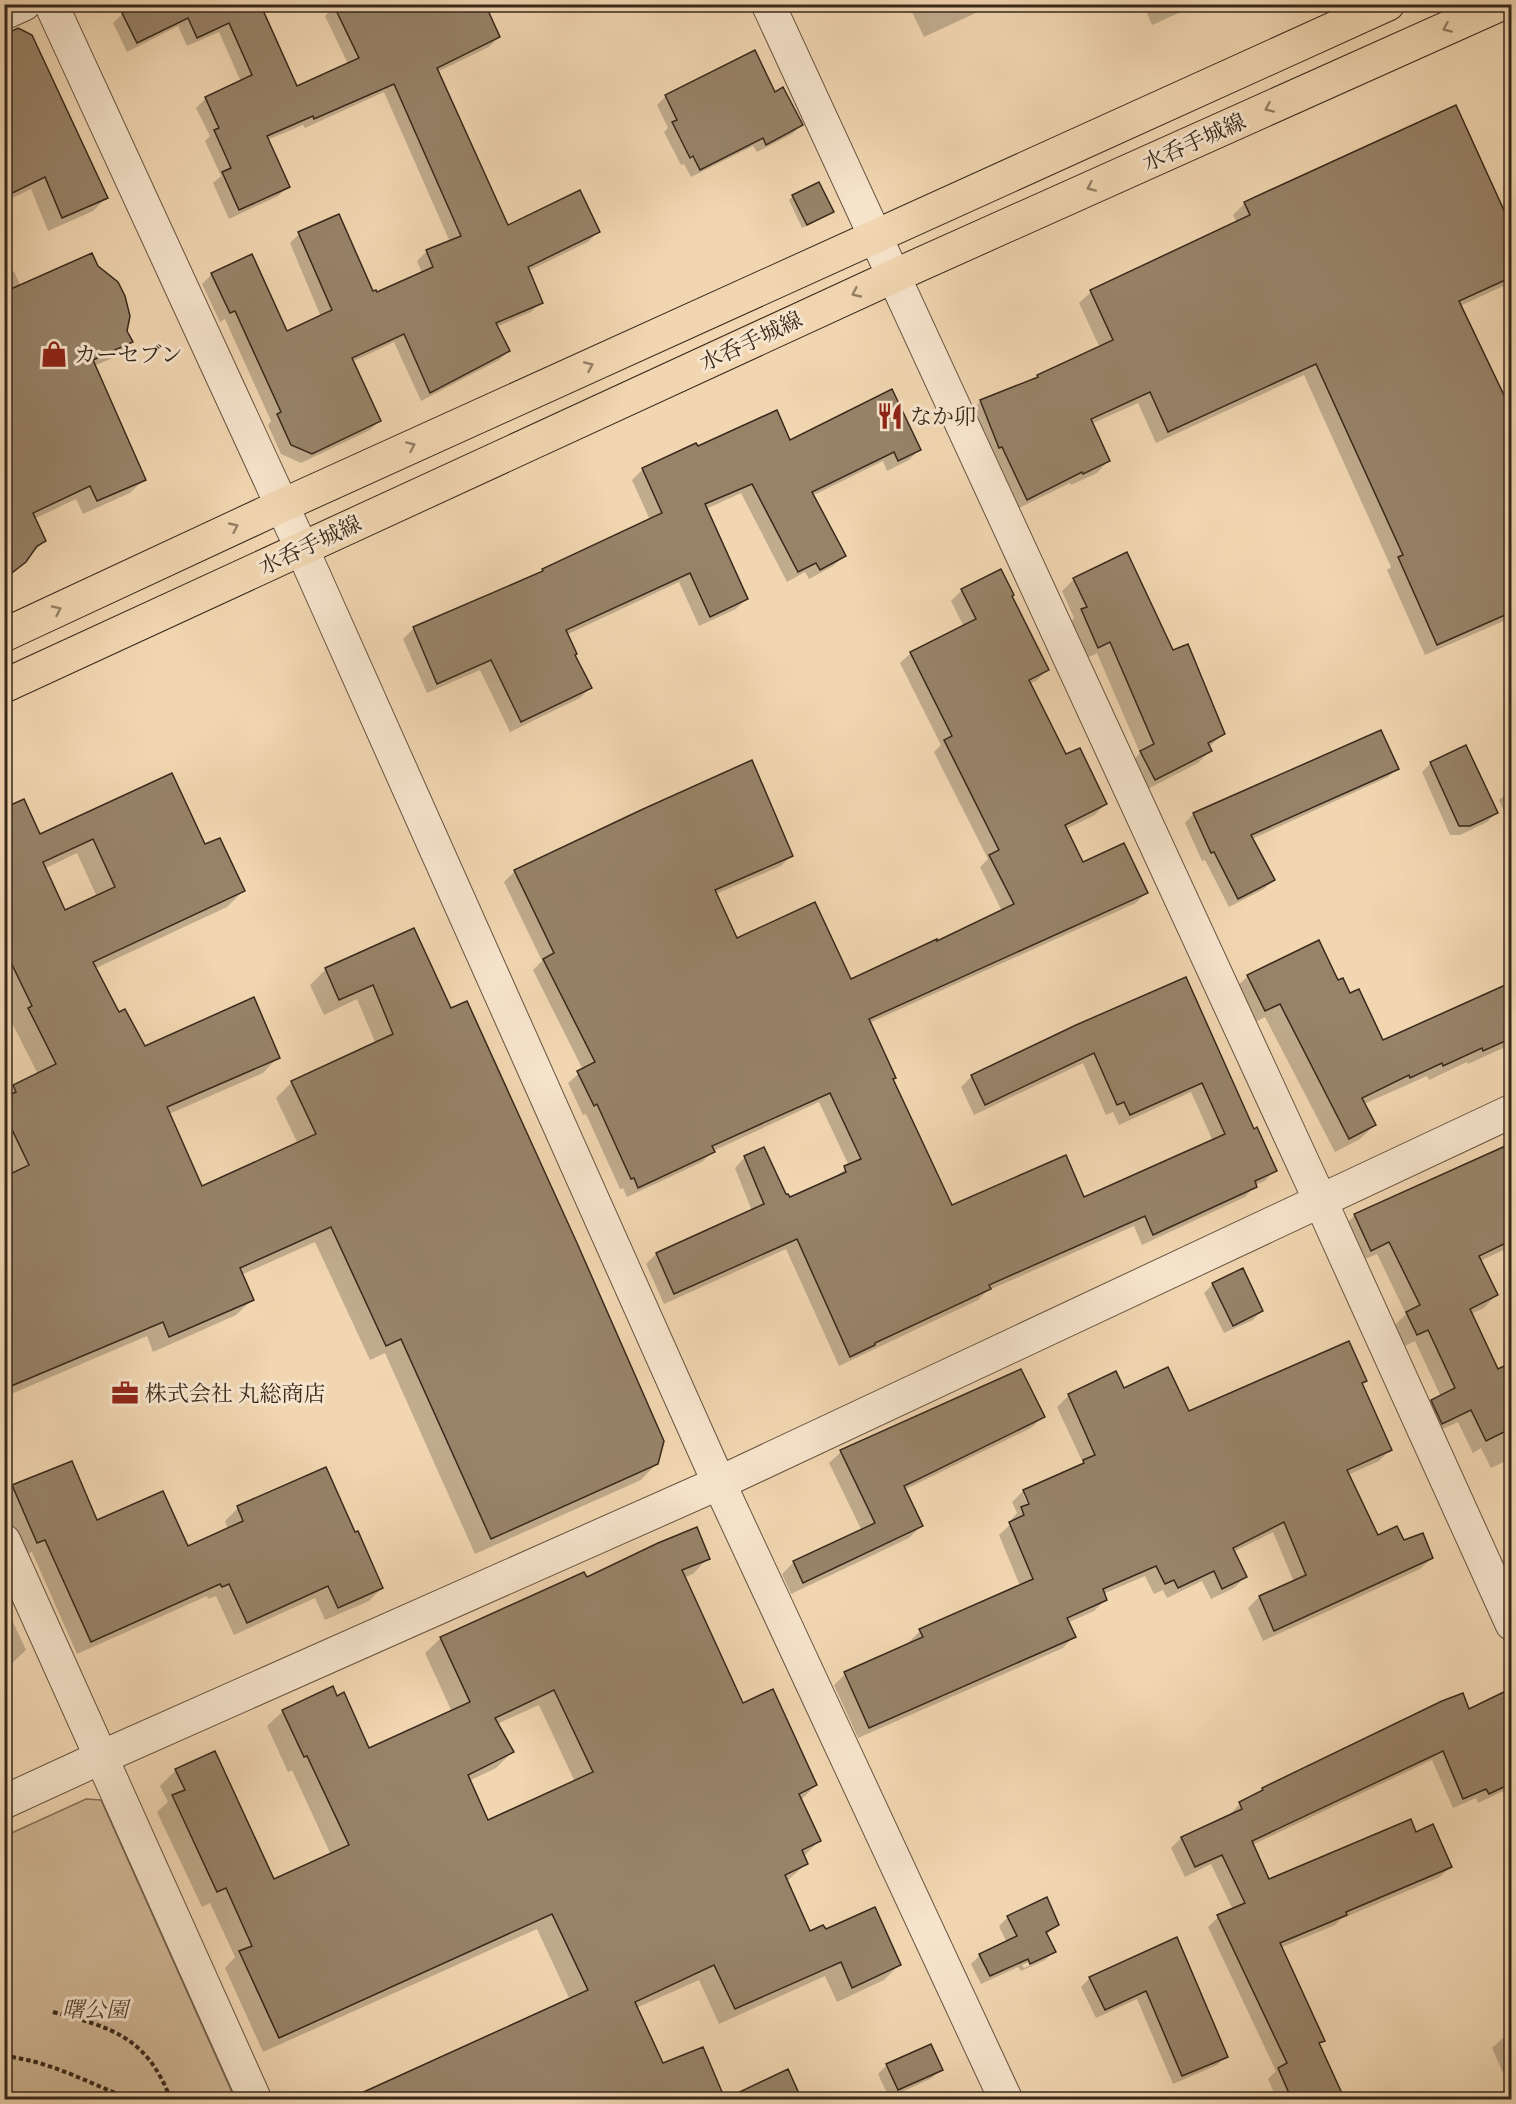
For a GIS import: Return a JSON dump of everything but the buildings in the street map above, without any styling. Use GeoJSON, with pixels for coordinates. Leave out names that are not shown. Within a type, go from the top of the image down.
{"type":"FeatureCollection","features":[{"type":"Feature","properties":{"kind":"main road","name":"水呑手城線"},"geometry":{"type":"LineString","coordinates":[[4,635],[280,506],[1388,4]]}},
{"type":"Feature","properties":{"kind":"main road","name":"水呑手城線"},"geometry":{"type":"LineString","coordinates":[[4,686],[894,276],[1501,4]]}},
{"type":"Feature","properties":{"kind":"street"},"geometry":{"type":"LineString","coordinates":[[4,13],[24,4]]}},
{"type":"Feature","properties":{"kind":"street"},"geometry":{"type":"LineString","coordinates":[[51,4],[280,506],[302,549],[719,1482],[1006,2100]]}},
{"type":"Feature","properties":{"kind":"street"},"geometry":{"type":"LineString","coordinates":[[768,4],[1320,1200],[1512,1624]]}},
{"type":"Feature","properties":{"kind":"street"},"geometry":{"type":"LineString","coordinates":[[4,1802],[102,1756],[719,1482],[1512,1111]]}},
{"type":"Feature","properties":{"kind":"street"},"geometry":{"type":"LineString","coordinates":[[4,1541],[255,2100]]}},
{"type":"Feature","properties":{"kind":"path"},"geometry":{"type":"LineString","coordinates":[[53,2012],[98,2024],[137,2045],[153,2063],[165,2082],[171,2100]]}},
{"type":"Feature","properties":{"kind":"path"},"geometry":{"type":"LineString","coordinates":[[4,2056],[25,2058],[64,2070],[133,2100]]}},
{"type":"Feature","properties":{"kind":"green space","name":"曙公園"},"geometry":{"type":"Polygon","coordinates":[[[86,1799],[101,1800],[235,2099],[5,2099],[5,1836],[86,1799]]]}},
{"type":"Feature","properties":{"kind":"place","name":"カーセブン"},"geometry":{"type":"Point","coordinates":[54,354]}},
{"type":"Feature","properties":{"kind":"place","name":"なか卯"},"geometry":{"type":"Point","coordinates":[890,416]}},
{"type":"Feature","properties":{"kind":"place","name":"株式会社 丸総商店"},"geometry":{"type":"Point","coordinates":[125,1393]}}]}
